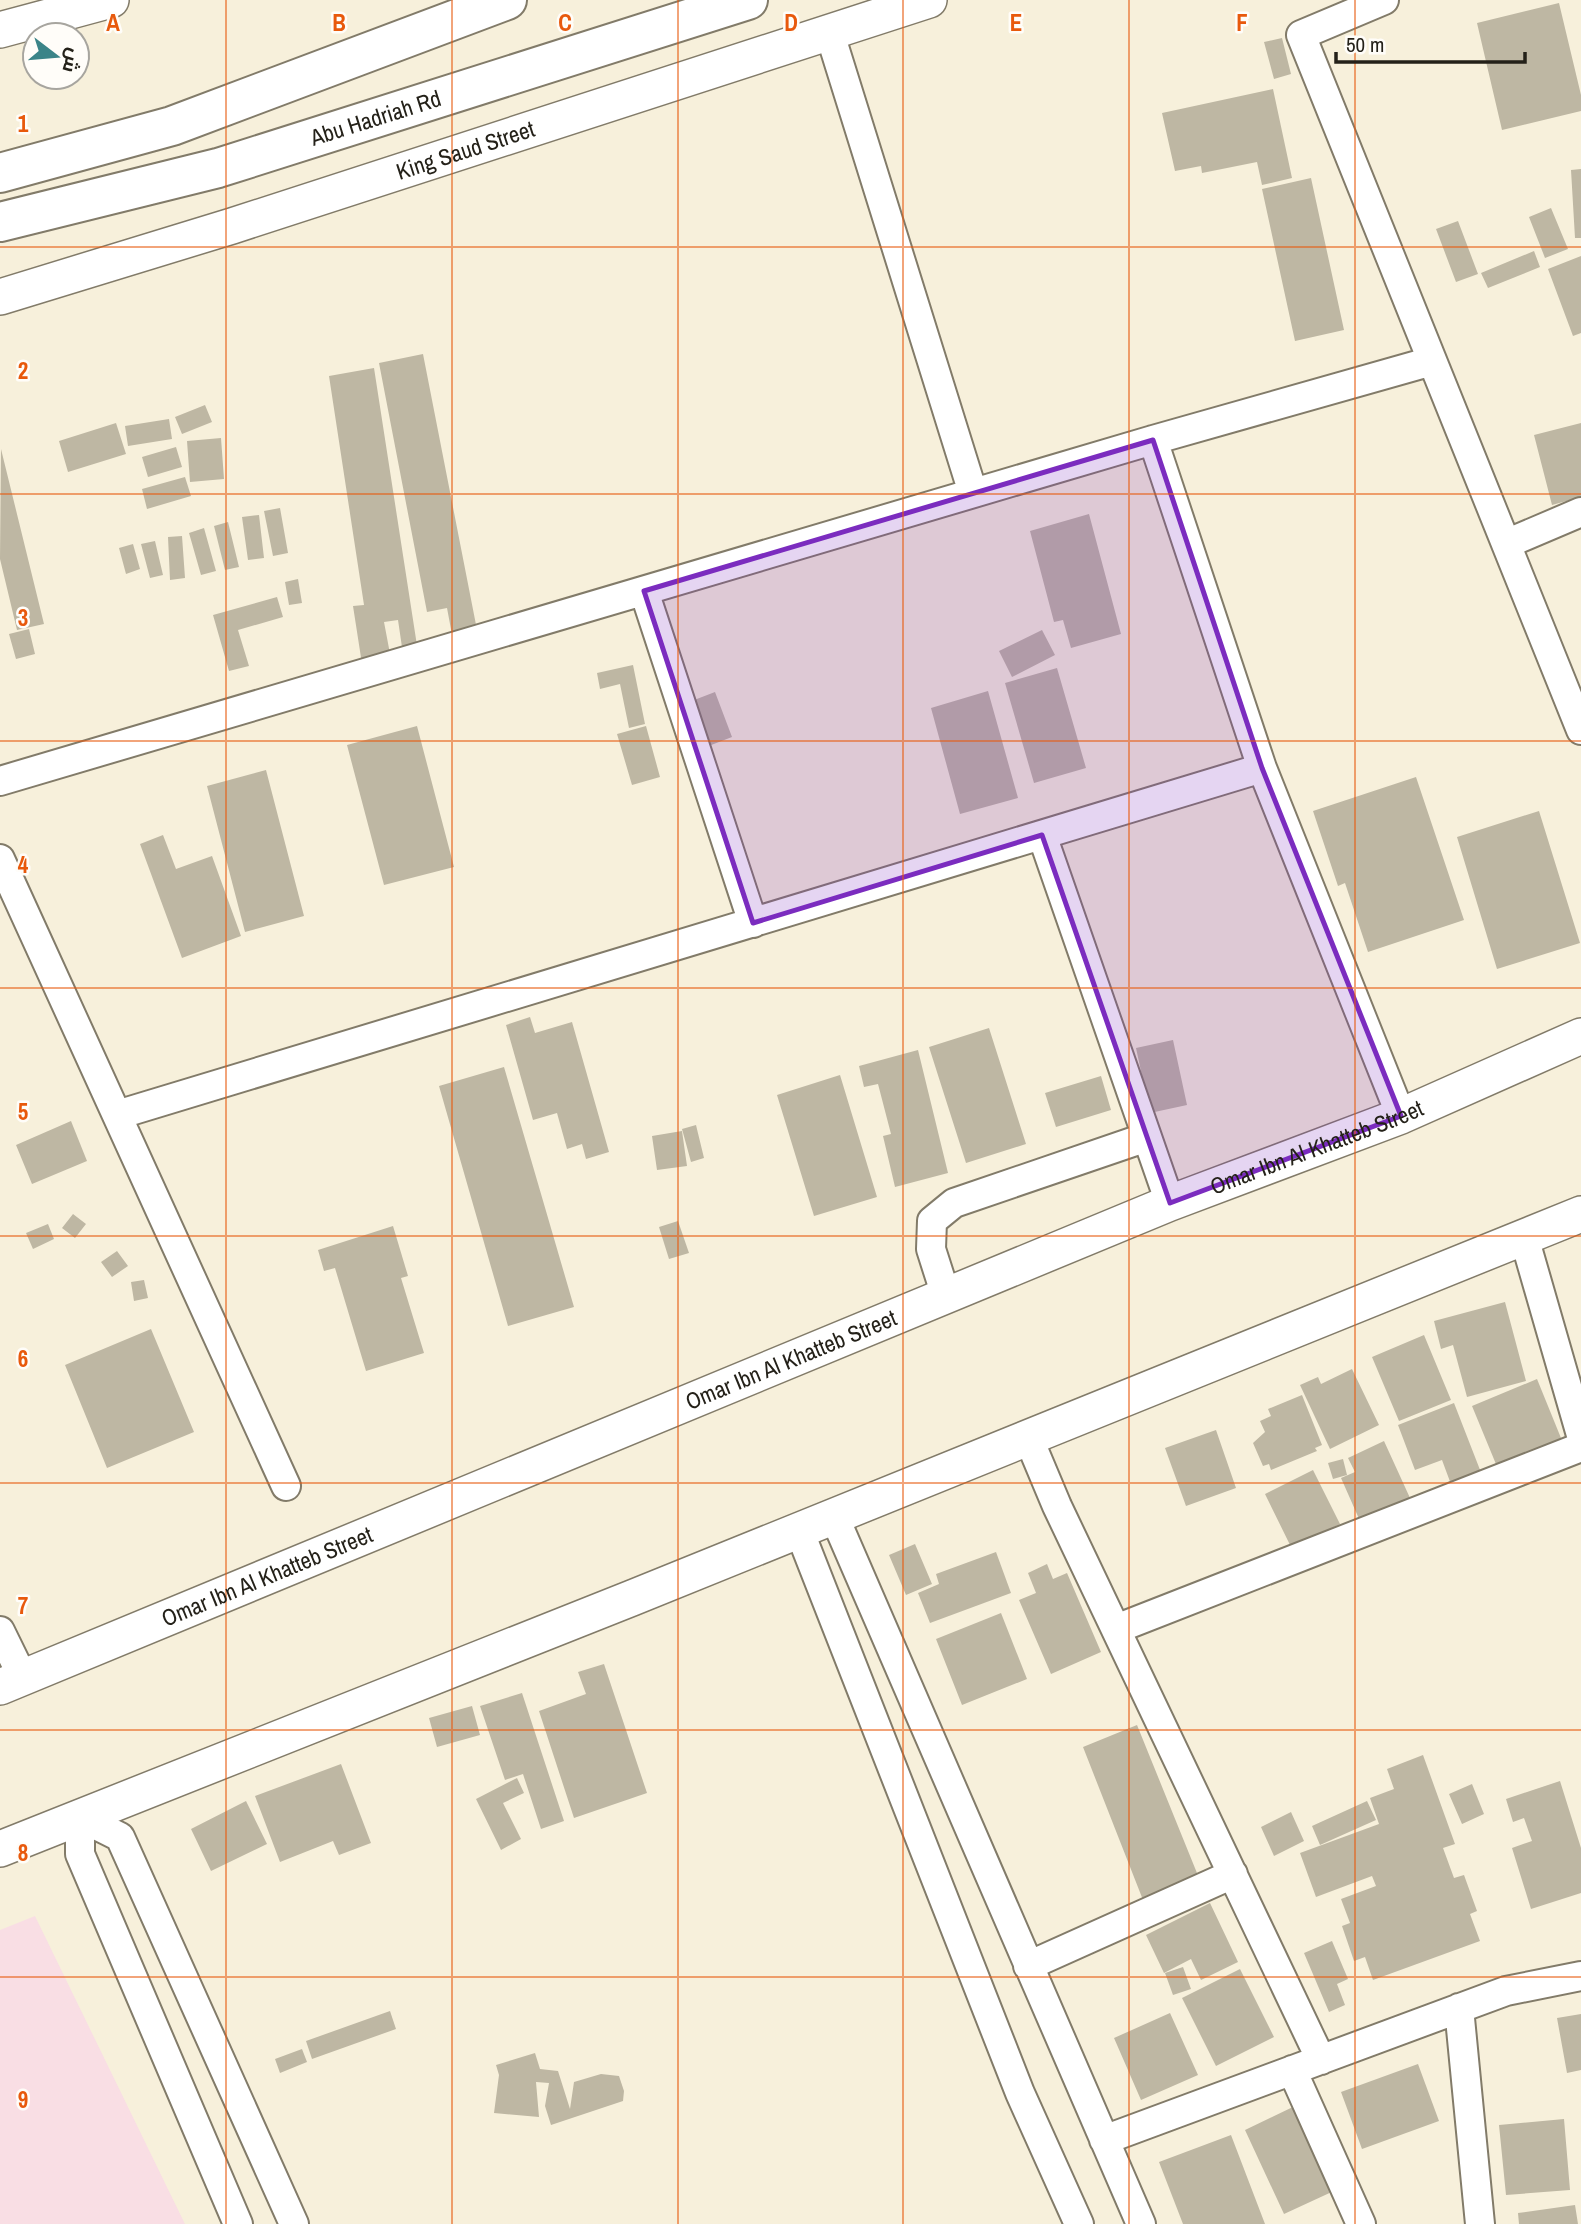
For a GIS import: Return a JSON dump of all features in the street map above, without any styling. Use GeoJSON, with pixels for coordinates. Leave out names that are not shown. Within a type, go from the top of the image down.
{"type":"FeatureCollection","features":[{"type":"Feature","properties":{"kind":"highway"},"geometry":{"type":"LineString","coordinates":[[0,173],[172,126],[507,0]]}},
{"type":"Feature","properties":{"kind":"highway","name":"Abu Hadriah Rd"},"geometry":{"type":"LineString","coordinates":[[0,222],[218,168],[748,0]]}},
{"type":"Feature","properties":{"kind":"highway"},"geometry":{"type":"LineString","coordinates":[[0,154],[172,126]]}},
{"type":"Feature","properties":{"kind":"main road"},"geometry":{"type":"LineString","coordinates":[[0,30],[111,0]]}},
{"type":"Feature","properties":{"kind":"main road","name":"King Saud Street"},"geometry":{"type":"LineString","coordinates":[[0,297],[232,226],[929,0]]}},
{"type":"Feature","properties":{"kind":"main road","name":"Omar Ibn Al Khatteb Street"},"geometry":{"type":"LineString","coordinates":[[11,1682],[1170,1203],[1401,1116],[1581,1037]]}},
{"type":"Feature","properties":{"kind":"main road"},"geometry":{"type":"LineString","coordinates":[[0,1849],[1581,1214]]}},
{"type":"Feature","properties":{"kind":"street"},"geometry":{"type":"LineString","coordinates":[[1384,0],[1301,35],[1581,730]]}},
{"type":"Feature","properties":{"kind":"street"},"geometry":{"type":"LineString","coordinates":[[830,34],[973,493]]}},
{"type":"Feature","properties":{"kind":"street"},"geometry":{"type":"LineString","coordinates":[[0,781],[1153,440],[1432,361]]}},
{"type":"Feature","properties":{"kind":"street"},"geometry":{"type":"LineString","coordinates":[[1153,440],[1262,768],[1401,1116]]}},
{"type":"Feature","properties":{"kind":"street"},"geometry":{"type":"LineString","coordinates":[[1506,544],[1581,512]]}},
{"type":"Feature","properties":{"kind":"street"},"geometry":{"type":"LineString","coordinates":[[644,591],[753,923]]}},
{"type":"Feature","properties":{"kind":"street"},"geometry":{"type":"LineString","coordinates":[[117,1115],[1262,768]]}},
{"type":"Feature","properties":{"kind":"street"},"geometry":{"type":"LineString","coordinates":[[1042,835],[1170,1203]]}},
{"type":"Feature","properties":{"kind":"street"},"geometry":{"type":"LineString","coordinates":[[0,859],[286,1486]]}},
{"type":"Feature","properties":{"kind":"street"},"geometry":{"type":"LineString","coordinates":[[946,1296],[931,1248],[932,1221],[954,1203],[1147,1137]]}},
{"type":"Feature","properties":{"kind":"street"},"geometry":{"type":"LineString","coordinates":[[1524,1237],[1581,1436]]}},
{"type":"Feature","properties":{"kind":"street"},"geometry":{"type":"LineString","coordinates":[[1028,1437],[1321,2060]]}},
{"type":"Feature","properties":{"kind":"street"},"geometry":{"type":"LineString","coordinates":[[1116,1629],[1581,1447]]}},
{"type":"Feature","properties":{"kind":"street"},"geometry":{"type":"LineString","coordinates":[[834,1516],[1141,2224]]}},
{"type":"Feature","properties":{"kind":"street"},"geometry":{"type":"LineString","coordinates":[[799,1530],[1020,2093],[1079,2224]]}},
{"type":"Feature","properties":{"kind":"street"},"geometry":{"type":"LineString","coordinates":[[0,1631],[11,1682]]}},
{"type":"Feature","properties":{"kind":"street"},"geometry":{"type":"LineString","coordinates":[[238,2224],[80,1854],[80,1817],[120,1837],[294,2224]]}},
{"type":"Feature","properties":{"kind":"street"},"geometry":{"type":"LineString","coordinates":[[1028,1966],[1233,1874]]}},
{"type":"Feature","properties":{"kind":"street"},"geometry":{"type":"LineString","coordinates":[[1104,2140],[1506,1991],[1581,1976]]}},
{"type":"Feature","properties":{"kind":"street"},"geometry":{"type":"LineString","coordinates":[[1459,2008],[1473,2220]]}},
{"type":"Feature","properties":{"kind":"street"},"geometry":{"type":"LineString","coordinates":[[1292,2070],[1361,2224]]}},
{"type":"Feature","properties":{"kind":"highlighted area"},"geometry":{"type":"Polygon","coordinates":[[[1153,440],[1262,768],[1401,1116],[1170,1203],[1042,835],[753,923],[644,591],[1153,440]]]}},
{"type":"Feature","properties":{"kind":"shaded area"},"geometry":{"type":"Polygon","coordinates":[[[35,1916],[185,2224],[0,2224],[0,1930],[35,1916]]]}},
{"type":"Feature","properties":{"kind":"building"},"geometry":{"type":"Polygon","coordinates":[[[1559,3],[1581,95],[1581,111],[1502,130],[1477,23],[1559,3]]]}},
{"type":"Feature","properties":{"kind":"building"},"geometry":{"type":"Polygon","coordinates":[[[1282,38],[1291,74],[1274,79],[1264,42],[1282,38]]]}},
{"type":"Feature","properties":{"kind":"building"},"geometry":{"type":"Polygon","coordinates":[[[1273,89],[1292,178],[1262,185],[1257,162],[1202,173],[1201,166],[1175,171],[1162,113],[1273,89]]]}},
{"type":"Feature","properties":{"kind":"building"},"geometry":{"type":"Polygon","coordinates":[[[1581,169],[1581,238],[1575,238],[1571,170],[1581,169]]]}},
{"type":"Feature","properties":{"kind":"building"},"geometry":{"type":"Polygon","coordinates":[[[1311,178],[1344,330],[1295,341],[1262,189],[1311,178]]]}},
{"type":"Feature","properties":{"kind":"building"},"geometry":{"type":"Polygon","coordinates":[[[1551,208],[1568,249],[1545,258],[1529,217],[1551,208]]]}},
{"type":"Feature","properties":{"kind":"building"},"geometry":{"type":"Polygon","coordinates":[[[1458,221],[1478,274],[1456,282],[1436,229],[1458,221]]]}},
{"type":"Feature","properties":{"kind":"building"},"geometry":{"type":"Polygon","coordinates":[[[1534,251],[1540,267],[1488,288],[1481,273],[1534,251]]]}},
{"type":"Feature","properties":{"kind":"building"},"geometry":{"type":"Polygon","coordinates":[[[1581,256],[1581,333],[1573,336],[1548,269],[1581,256]]]}},
{"type":"Feature","properties":{"kind":"building"},"geometry":{"type":"Polygon","coordinates":[[[423,354],[478,635],[453,640],[447,608],[427,612],[379,363],[423,354]]]}},
{"type":"Feature","properties":{"kind":"building"},"geometry":{"type":"Polygon","coordinates":[[[374,368],[418,652],[403,654],[398,620],[384,622],[391,659],[362,664],[353,606],[364,605],[329,376],[374,368]]]}},
{"type":"Feature","properties":{"kind":"building"},"geometry":{"type":"Polygon","coordinates":[[[205,405],[212,422],[182,434],[175,417],[205,405]]]}},
{"type":"Feature","properties":{"kind":"building"},"geometry":{"type":"Polygon","coordinates":[[[169,419],[172,439],[128,446],[125,426],[169,419]]]}},
{"type":"Feature","properties":{"kind":"building"},"geometry":{"type":"Polygon","coordinates":[[[116,423],[126,454],[68,472],[59,441],[116,423]]]}},
{"type":"Feature","properties":{"kind":"building"},"geometry":{"type":"Polygon","coordinates":[[[1581,423],[1581,497],[1552,505],[1534,435],[1581,423]]]}},
{"type":"Feature","properties":{"kind":"building"},"geometry":{"type":"Polygon","coordinates":[[[221,438],[224,479],[190,482],[187,441],[221,438]]]}},
{"type":"Feature","properties":{"kind":"building"},"geometry":{"type":"Polygon","coordinates":[[[176,447],[182,467],[148,477],[142,457],[176,447]]]}},
{"type":"Feature","properties":{"kind":"building"},"geometry":{"type":"Polygon","coordinates":[[[1,449],[44,624],[17,630],[0,559],[1,449]]]}},
{"type":"Feature","properties":{"kind":"building"},"geometry":{"type":"Polygon","coordinates":[[[185,477],[191,496],[147,509],[142,489],[185,477]]]}},
{"type":"Feature","properties":{"kind":"building"},"geometry":{"type":"Polygon","coordinates":[[[280,508],[288,553],[273,556],[264,511],[280,508]]]}},
{"type":"Feature","properties":{"kind":"building"},"geometry":{"type":"Polygon","coordinates":[[[1089,514],[1121,634],[1071,648],[1063,620],[1054,622],[1030,531],[1089,514]]]}},
{"type":"Feature","properties":{"kind":"building"},"geometry":{"type":"Polygon","coordinates":[[[259,515],[264,558],[248,560],[242,517],[259,515]]]}},
{"type":"Feature","properties":{"kind":"building"},"geometry":{"type":"Polygon","coordinates":[[[228,522],[239,567],[225,570],[214,526],[228,522]]]}},
{"type":"Feature","properties":{"kind":"building"},"geometry":{"type":"Polygon","coordinates":[[[204,528],[216,571],[201,575],[189,533],[204,528]]]}},
{"type":"Feature","properties":{"kind":"building"},"geometry":{"type":"Polygon","coordinates":[[[182,536],[185,578],[170,580],[168,537],[182,536]]]}},
{"type":"Feature","properties":{"kind":"building"},"geometry":{"type":"Polygon","coordinates":[[[155,541],[163,575],[150,578],[141,544],[155,541]]]}},
{"type":"Feature","properties":{"kind":"building"},"geometry":{"type":"Polygon","coordinates":[[[133,544],[140,569],[126,574],[119,548],[133,544]]]}},
{"type":"Feature","properties":{"kind":"building"},"geometry":{"type":"Polygon","coordinates":[[[298,579],[302,603],[289,605],[285,582],[298,579]]]}},
{"type":"Feature","properties":{"kind":"building"},"geometry":{"type":"Polygon","coordinates":[[[277,597],[283,617],[238,630],[249,666],[229,671],[213,615],[277,597]]]}},
{"type":"Feature","properties":{"kind":"building"},"geometry":{"type":"Polygon","coordinates":[[[29,629],[35,654],[16,659],[9,634],[29,629]]]}},
{"type":"Feature","properties":{"kind":"building"},"geometry":{"type":"Polygon","coordinates":[[[1042,630],[1055,655],[1012,677],[999,651],[1042,630]]]}},
{"type":"Feature","properties":{"kind":"building"},"geometry":{"type":"Polygon","coordinates":[[[633,665],[645,724],[629,728],[620,684],[600,689],[597,673],[633,665]]]}},
{"type":"Feature","properties":{"kind":"building"},"geometry":{"type":"Polygon","coordinates":[[[1057,668],[1086,768],[1034,783],[1005,683],[1057,668]]]}},
{"type":"Feature","properties":{"kind":"building"},"geometry":{"type":"Polygon","coordinates":[[[988,691],[1018,798],[960,814],[931,708],[988,691]]]}},
{"type":"Feature","properties":{"kind":"building"},"geometry":{"type":"Polygon","coordinates":[[[715,692],[732,737],[706,747],[689,702],[715,692]]]}},
{"type":"Feature","properties":{"kind":"building"},"geometry":{"type":"Polygon","coordinates":[[[417,726],[454,867],[384,885],[347,745],[417,726]]]}},
{"type":"Feature","properties":{"kind":"building"},"geometry":{"type":"Polygon","coordinates":[[[646,726],[660,777],[632,785],[617,734],[646,726]]]}},
{"type":"Feature","properties":{"kind":"building"},"geometry":{"type":"Polygon","coordinates":[[[266,770],[304,916],[245,932],[207,786],[266,770]]]}},
{"type":"Feature","properties":{"kind":"building"},"geometry":{"type":"Polygon","coordinates":[[[1416,777],[1464,920],[1368,952],[1345,883],[1338,886],[1313,811],[1416,777]]]}},
{"type":"Feature","properties":{"kind":"building"},"geometry":{"type":"Polygon","coordinates":[[[1539,811],[1580,943],[1497,969],[1457,837],[1539,811]]]}},
{"type":"Feature","properties":{"kind":"building"},"geometry":{"type":"Polygon","coordinates":[[[163,835],[176,869],[212,856],[241,936],[182,958],[140,844],[163,835]]]}},
{"type":"Feature","properties":{"kind":"building"},"geometry":{"type":"Polygon","coordinates":[[[530,1017],[535,1033],[572,1022],[609,1152],[586,1159],[582,1144],[567,1149],[557,1113],[533,1120],[506,1025],[530,1017]]]}},
{"type":"Feature","properties":{"kind":"building"},"geometry":{"type":"Polygon","coordinates":[[[989,1028],[1026,1144],[966,1163],[929,1047],[989,1028]]]}},
{"type":"Feature","properties":{"kind":"building"},"geometry":{"type":"Polygon","coordinates":[[[1173,1040],[1187,1105],[1150,1113],[1136,1048],[1173,1040]]]}},
{"type":"Feature","properties":{"kind":"building"},"geometry":{"type":"Polygon","coordinates":[[[918,1050],[948,1173],[895,1187],[883,1136],[891,1134],[878,1084],[864,1087],[859,1066],[918,1050]]]}},
{"type":"Feature","properties":{"kind":"building"},"geometry":{"type":"Polygon","coordinates":[[[504,1067],[574,1307],[508,1326],[439,1086],[504,1067]]]}},
{"type":"Feature","properties":{"kind":"building"},"geometry":{"type":"Polygon","coordinates":[[[840,1075],[877,1197],[814,1216],[777,1095],[840,1075]]]}},
{"type":"Feature","properties":{"kind":"building"},"geometry":{"type":"Polygon","coordinates":[[[1101,1076],[1111,1110],[1056,1127],[1045,1093],[1101,1076]]]}},
{"type":"Feature","properties":{"kind":"building"},"geometry":{"type":"Polygon","coordinates":[[[71,1121],[87,1161],[32,1184],[16,1145],[71,1121]]]}},
{"type":"Feature","properties":{"kind":"building"},"geometry":{"type":"Polygon","coordinates":[[[696,1125],[704,1158],[691,1162],[682,1129],[696,1125]]]}},
{"type":"Feature","properties":{"kind":"building"},"geometry":{"type":"Polygon","coordinates":[[[682,1131],[687,1166],[657,1170],[652,1136],[682,1131]]]}},
{"type":"Feature","properties":{"kind":"building"},"geometry":{"type":"Polygon","coordinates":[[[73,1214],[86,1224],[75,1238],[62,1228],[73,1214]]]}},
{"type":"Feature","properties":{"kind":"building"},"geometry":{"type":"Polygon","coordinates":[[[678,1221],[689,1253],[669,1259],[659,1227],[678,1221]]]}},
{"type":"Feature","properties":{"kind":"building"},"geometry":{"type":"Polygon","coordinates":[[[48,1224],[54,1239],[33,1249],[26,1233],[48,1224]]]}},
{"type":"Feature","properties":{"kind":"building"},"geometry":{"type":"Polygon","coordinates":[[[393,1226],[408,1276],[401,1278],[424,1353],[366,1371],[335,1268],[324,1271],[318,1250],[393,1226]]]}},
{"type":"Feature","properties":{"kind":"building"},"geometry":{"type":"Polygon","coordinates":[[[117,1251],[128,1266],[112,1277],[101,1262],[117,1251]]]}},
{"type":"Feature","properties":{"kind":"building"},"geometry":{"type":"Polygon","coordinates":[[[144,1280],[148,1298],[134,1301],[131,1282],[144,1280]]]}},
{"type":"Feature","properties":{"kind":"building"},"geometry":{"type":"Polygon","coordinates":[[[1505,1302],[1526,1381],[1467,1397],[1453,1345],[1441,1349],[1434,1321],[1505,1302]]]}},
{"type":"Feature","properties":{"kind":"building"},"geometry":{"type":"Polygon","coordinates":[[[151,1329],[194,1432],[107,1468],[65,1365],[151,1329]]]}},
{"type":"Feature","properties":{"kind":"building"},"geometry":{"type":"Polygon","coordinates":[[[1424,1335],[1451,1400],[1399,1421],[1372,1357],[1424,1335]]]}},
{"type":"Feature","properties":{"kind":"building"},"geometry":{"type":"Polygon","coordinates":[[[1352,1369],[1379,1425],[1330,1449],[1300,1385],[1318,1377],[1321,1384],[1352,1369]]]}},
{"type":"Feature","properties":{"kind":"building"},"geometry":{"type":"Polygon","coordinates":[[[1537,1379],[1563,1443],[1498,1469],[1472,1406],[1537,1379]]]}},
{"type":"Feature","properties":{"kind":"building"},"geometry":{"type":"Polygon","coordinates":[[[1302,1395],[1322,1445],[1315,1448],[1317,1451],[1271,1470],[1269,1464],[1263,1466],[1253,1443],[1265,1432],[1260,1421],[1271,1416],[1268,1409],[1302,1395]]]}},
{"type":"Feature","properties":{"kind":"building"},"geometry":{"type":"Polygon","coordinates":[[[1454,1403],[1482,1475],[1452,1487],[1442,1460],[1415,1470],[1398,1425],[1454,1403]]]}},
{"type":"Feature","properties":{"kind":"building"},"geometry":{"type":"Polygon","coordinates":[[[1216,1430],[1236,1488],[1186,1506],[1165,1448],[1216,1430]]]}},
{"type":"Feature","properties":{"kind":"building"},"geometry":{"type":"Polygon","coordinates":[[[1384,1441],[1410,1498],[1360,1521],[1341,1478],[1355,1472],[1348,1458],[1384,1441]]]}},
{"type":"Feature","properties":{"kind":"building"},"geometry":{"type":"Polygon","coordinates":[[[1343,1459],[1347,1475],[1333,1479],[1328,1463],[1343,1459]]]}},
{"type":"Feature","properties":{"kind":"building"},"geometry":{"type":"Polygon","coordinates":[[[1313,1470],[1340,1524],[1292,1549],[1265,1494],[1313,1470]]]}},
{"type":"Feature","properties":{"kind":"building"},"geometry":{"type":"Polygon","coordinates":[[[915,1544],[932,1584],[906,1595],[889,1555],[915,1544]]]}},
{"type":"Feature","properties":{"kind":"building"},"geometry":{"type":"Polygon","coordinates":[[[996,1552],[1011,1593],[930,1623],[918,1593],[939,1584],[936,1574],[996,1552]]]}},
{"type":"Feature","properties":{"kind":"building"},"geometry":{"type":"Polygon","coordinates":[[[1047,1564],[1053,1579],[1067,1573],[1101,1652],[1051,1674],[1019,1600],[1036,1593],[1028,1573],[1047,1564]]]}},
{"type":"Feature","properties":{"kind":"building"},"geometry":{"type":"Polygon","coordinates":[[[1001,1613],[1027,1679],[962,1705],[936,1639],[1001,1613]]]}},
{"type":"Feature","properties":{"kind":"building"},"geometry":{"type":"Polygon","coordinates":[[[604,1664],[647,1793],[574,1818],[539,1711],[586,1694],[578,1672],[604,1664]]]}},
{"type":"Feature","properties":{"kind":"building"},"geometry":{"type":"Polygon","coordinates":[[[522,1693],[564,1821],[541,1829],[523,1774],[505,1780],[480,1706],[522,1693]]]}},
{"type":"Feature","properties":{"kind":"building"},"geometry":{"type":"Polygon","coordinates":[[[472,1706],[480,1735],[437,1747],[429,1718],[472,1706]]]}},
{"type":"Feature","properties":{"kind":"building"},"geometry":{"type":"Polygon","coordinates":[[[1137,1725],[1199,1878],[1143,1900],[1083,1747],[1137,1725]]]}},
{"type":"Feature","properties":{"kind":"building"},"geometry":{"type":"Polygon","coordinates":[[[1423,1755],[1455,1844],[1443,1848],[1454,1878],[1464,1875],[1477,1911],[1470,1914],[1480,1941],[1373,1980],[1365,1957],[1354,1961],[1342,1926],[1350,1923],[1341,1899],[1376,1886],[1372,1876],[1316,1897],[1300,1853],[1379,1824],[1370,1798],[1394,1789],[1387,1769],[1423,1755]]]}},
{"type":"Feature","properties":{"kind":"building"},"geometry":{"type":"Polygon","coordinates":[[[341,1764],[371,1843],[339,1855],[333,1841],[280,1862],[255,1796],[341,1764]]]}},
{"type":"Feature","properties":{"kind":"building"},"geometry":{"type":"Polygon","coordinates":[[[517,1778],[524,1793],[503,1803],[521,1839],[501,1850],[476,1799],[517,1778]]]}},
{"type":"Feature","properties":{"kind":"building"},"geometry":{"type":"Polygon","coordinates":[[[1560,1781],[1581,1848],[1581,1893],[1531,1909],[1512,1848],[1532,1841],[1524,1818],[1513,1822],[1506,1799],[1560,1781]]]}},
{"type":"Feature","properties":{"kind":"building"},"geometry":{"type":"Polygon","coordinates":[[[1472,1784],[1484,1814],[1462,1824],[1449,1794],[1472,1784]]]}},
{"type":"Feature","properties":{"kind":"building"},"geometry":{"type":"Polygon","coordinates":[[[246,1801],[267,1844],[211,1871],[191,1829],[246,1801]]]}},
{"type":"Feature","properties":{"kind":"building"},"geometry":{"type":"Polygon","coordinates":[[[1367,1801],[1376,1820],[1320,1845],[1312,1826],[1367,1801]]]}},
{"type":"Feature","properties":{"kind":"building"},"geometry":{"type":"Polygon","coordinates":[[[1291,1812],[1304,1841],[1274,1856],[1261,1827],[1291,1812]]]}},
{"type":"Feature","properties":{"kind":"building"},"geometry":{"type":"Polygon","coordinates":[[[1210,1903],[1238,1962],[1201,1980],[1191,1959],[1164,1973],[1146,1935],[1210,1903]]]}},
{"type":"Feature","properties":{"kind":"building"},"geometry":{"type":"Polygon","coordinates":[[[1332,1941],[1348,1979],[1337,1984],[1345,2005],[1329,2012],[1304,1953],[1332,1941]]]}},
{"type":"Feature","properties":{"kind":"building"},"geometry":{"type":"Polygon","coordinates":[[[1183,1967],[1191,1989],[1173,1995],[1165,1973],[1183,1967]]]}},
{"type":"Feature","properties":{"kind":"building"},"geometry":{"type":"Polygon","coordinates":[[[1240,1969],[1274,2037],[1216,2066],[1182,1998],[1240,1969]]]}},
{"type":"Feature","properties":{"kind":"building"},"geometry":{"type":"Polygon","coordinates":[[[390,2011],[396,2029],[312,2059],[306,2041],[390,2011]]]}},
{"type":"Feature","properties":{"kind":"building"},"geometry":{"type":"Polygon","coordinates":[[[1170,2013],[1198,2075],[1141,2100],[1114,2038],[1170,2013]]]}},
{"type":"Feature","properties":{"kind":"building"},"geometry":{"type":"Polygon","coordinates":[[[1581,2014],[1581,2070],[1567,2073],[1557,2018],[1581,2014]]]}},
{"type":"Feature","properties":{"kind":"building"},"geometry":{"type":"Polygon","coordinates":[[[302,2049],[307,2062],[280,2073],[275,2059],[302,2049]]]}},
{"type":"Feature","properties":{"kind":"building"},"geometry":{"type":"Polygon","coordinates":[[[535,2053],[540,2069],[558,2071],[570,2109],[574,2082],[601,2074],[619,2076],[624,2091],[623,2101],[551,2125],[545,2106],[549,2083],[536,2082],[539,2117],[494,2113],[499,2075],[496,2065],[535,2053]]]}},
{"type":"Feature","properties":{"kind":"building"},"geometry":{"type":"Polygon","coordinates":[[[1418,2064],[1439,2121],[1362,2149],[1341,2092],[1418,2064]]]}},
{"type":"Feature","properties":{"kind":"building"},"geometry":{"type":"Polygon","coordinates":[[[1297,2105],[1336,2190],[1284,2214],[1245,2130],[1297,2105]]]}},
{"type":"Feature","properties":{"kind":"building"},"geometry":{"type":"Polygon","coordinates":[[[1564,2119],[1570,2190],[1506,2195],[1499,2125],[1564,2119]]]}},
{"type":"Feature","properties":{"kind":"building"},"geometry":{"type":"Polygon","coordinates":[[[1231,2135],[1265,2224],[1183,2224],[1159,2162],[1231,2135]]]}},
{"type":"Feature","properties":{"kind":"building"},"geometry":{"type":"Polygon","coordinates":[[[1575,2205],[1578,2224],[1519,2224],[1518,2213],[1575,2205]]]}}]}
